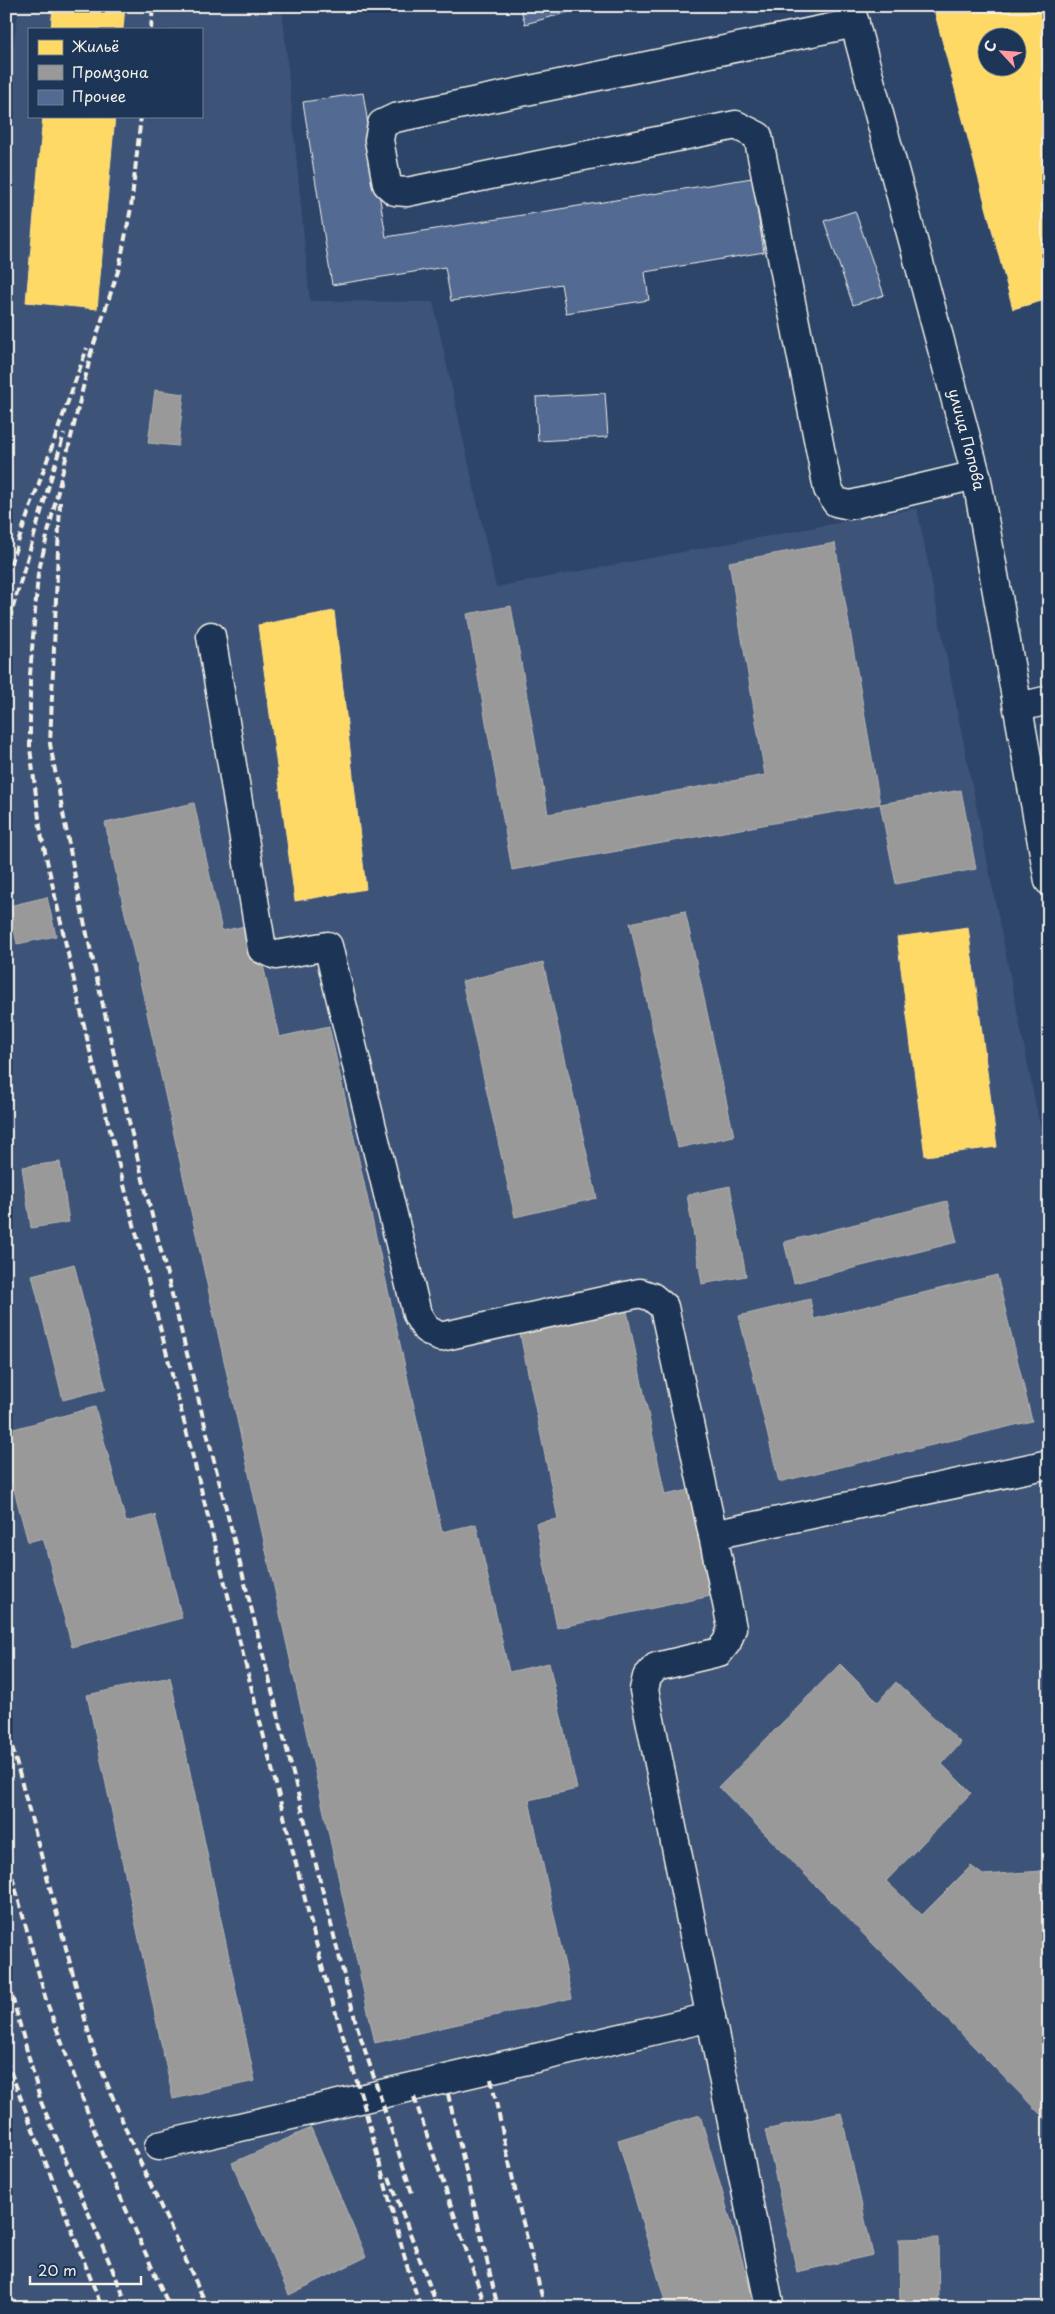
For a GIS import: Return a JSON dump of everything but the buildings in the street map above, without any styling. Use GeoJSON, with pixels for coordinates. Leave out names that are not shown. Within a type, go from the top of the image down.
{"type":"FeatureCollection","features":[{"type":"Feature","properties":{"kind":"street","name":"улица Попова"},"geometry":{"type":"LineString","coordinates":[[853,15],[976,475],[1049,881]]}},
{"type":"Feature","properties":{"kind":"street"},"geometry":{"type":"LineString","coordinates":[[853,15],[394,118],[382,124],[379,140],[387,184],[395,191],[407,192],[736,125],[748,130],[758,136],[828,489],[836,502],[850,505],[976,475]]}},
{"type":"Feature","properties":{"kind":"street"},"geometry":{"type":"LineString","coordinates":[[211,636],[262,950],[276,955],[328,946],[417,1314],[426,1329],[440,1337],[640,1293],[652,1297],[664,1307],[732,1628],[727,1642],[719,1652],[656,1667],[647,1677],[644,1690],[770,2308]]}},
{"type":"Feature","properties":{"kind":"street"},"geometry":{"type":"LineString","coordinates":[[1019,707],[1049,700]]}},
{"type":"Feature","properties":{"kind":"street"},"geometry":{"type":"LineString","coordinates":[[713,1535],[1049,1464]]}},
{"type":"Feature","properties":{"kind":"street"},"geometry":{"type":"LineString","coordinates":[[158,2146],[711,2017]]}},
{"type":"Feature","properties":{"kind":"shaded area"},"geometry":{"type":"Polygon","coordinates":[[[19,6],[282,6],[310,301],[433,302],[496,587],[917,508],[1049,1171],[1049,2308],[6,2308],[6,90],[19,6]]]}},
{"type":"Feature","properties":{"kind":"railway"},"geometry":{"type":"LineString","coordinates":[[151,28],[153,6]]}},
{"type":"Feature","properties":{"kind":"railway"},"geometry":{"type":"LineString","coordinates":[[90,356],[119,268],[131,208],[141,118]]}},
{"type":"Feature","properties":{"kind":"railway"},"geometry":{"type":"LineString","coordinates":[[6,576],[87,348]]}},
{"type":"Feature","properties":{"kind":"railway"},"geometry":{"type":"LineString","coordinates":[[92,350],[38,574],[30,675],[30,748],[41,834],[89,1047],[324,1974],[362,2098],[407,2266],[421,2308]]}},
{"type":"Feature","properties":{"kind":"railway"},"geometry":{"type":"LineString","coordinates":[[6,631],[64,434]]}},
{"type":"Feature","properties":{"kind":"railway"},"geometry":{"type":"LineString","coordinates":[[60,502],[50,744],[80,903],[135,1148],[356,2023],[413,2196]]}},
{"type":"Feature","properties":{"kind":"railway"},"geometry":{"type":"LineString","coordinates":[[6,1724],[93,2049],[134,2149],[208,2308]]}},
{"type":"Feature","properties":{"kind":"railway"},"geometry":{"type":"LineString","coordinates":[[6,1854],[46,2000],[112,2178],[170,2308]]}},
{"type":"Feature","properties":{"kind":"railway"},"geometry":{"type":"LineString","coordinates":[[6,1974],[41,2102],[129,2308]]}},
{"type":"Feature","properties":{"kind":"railway"},"geometry":{"type":"LineString","coordinates":[[6,2060],[102,2308]]}},
{"type":"Feature","properties":{"kind":"railway"},"geometry":{"type":"LineString","coordinates":[[491,2079],[518,2203],[545,2308]]}},
{"type":"Feature","properties":{"kind":"railway"},"geometry":{"type":"LineString","coordinates":[[448,2094],[498,2308]]}},
{"type":"Feature","properties":{"kind":"railway"},"geometry":{"type":"LineString","coordinates":[[414,2097],[486,2308]]}},
{"type":"Feature","properties":{"kind":"railway"},"geometry":{"type":"LineString","coordinates":[[389,2177],[438,2308]]}}]}
